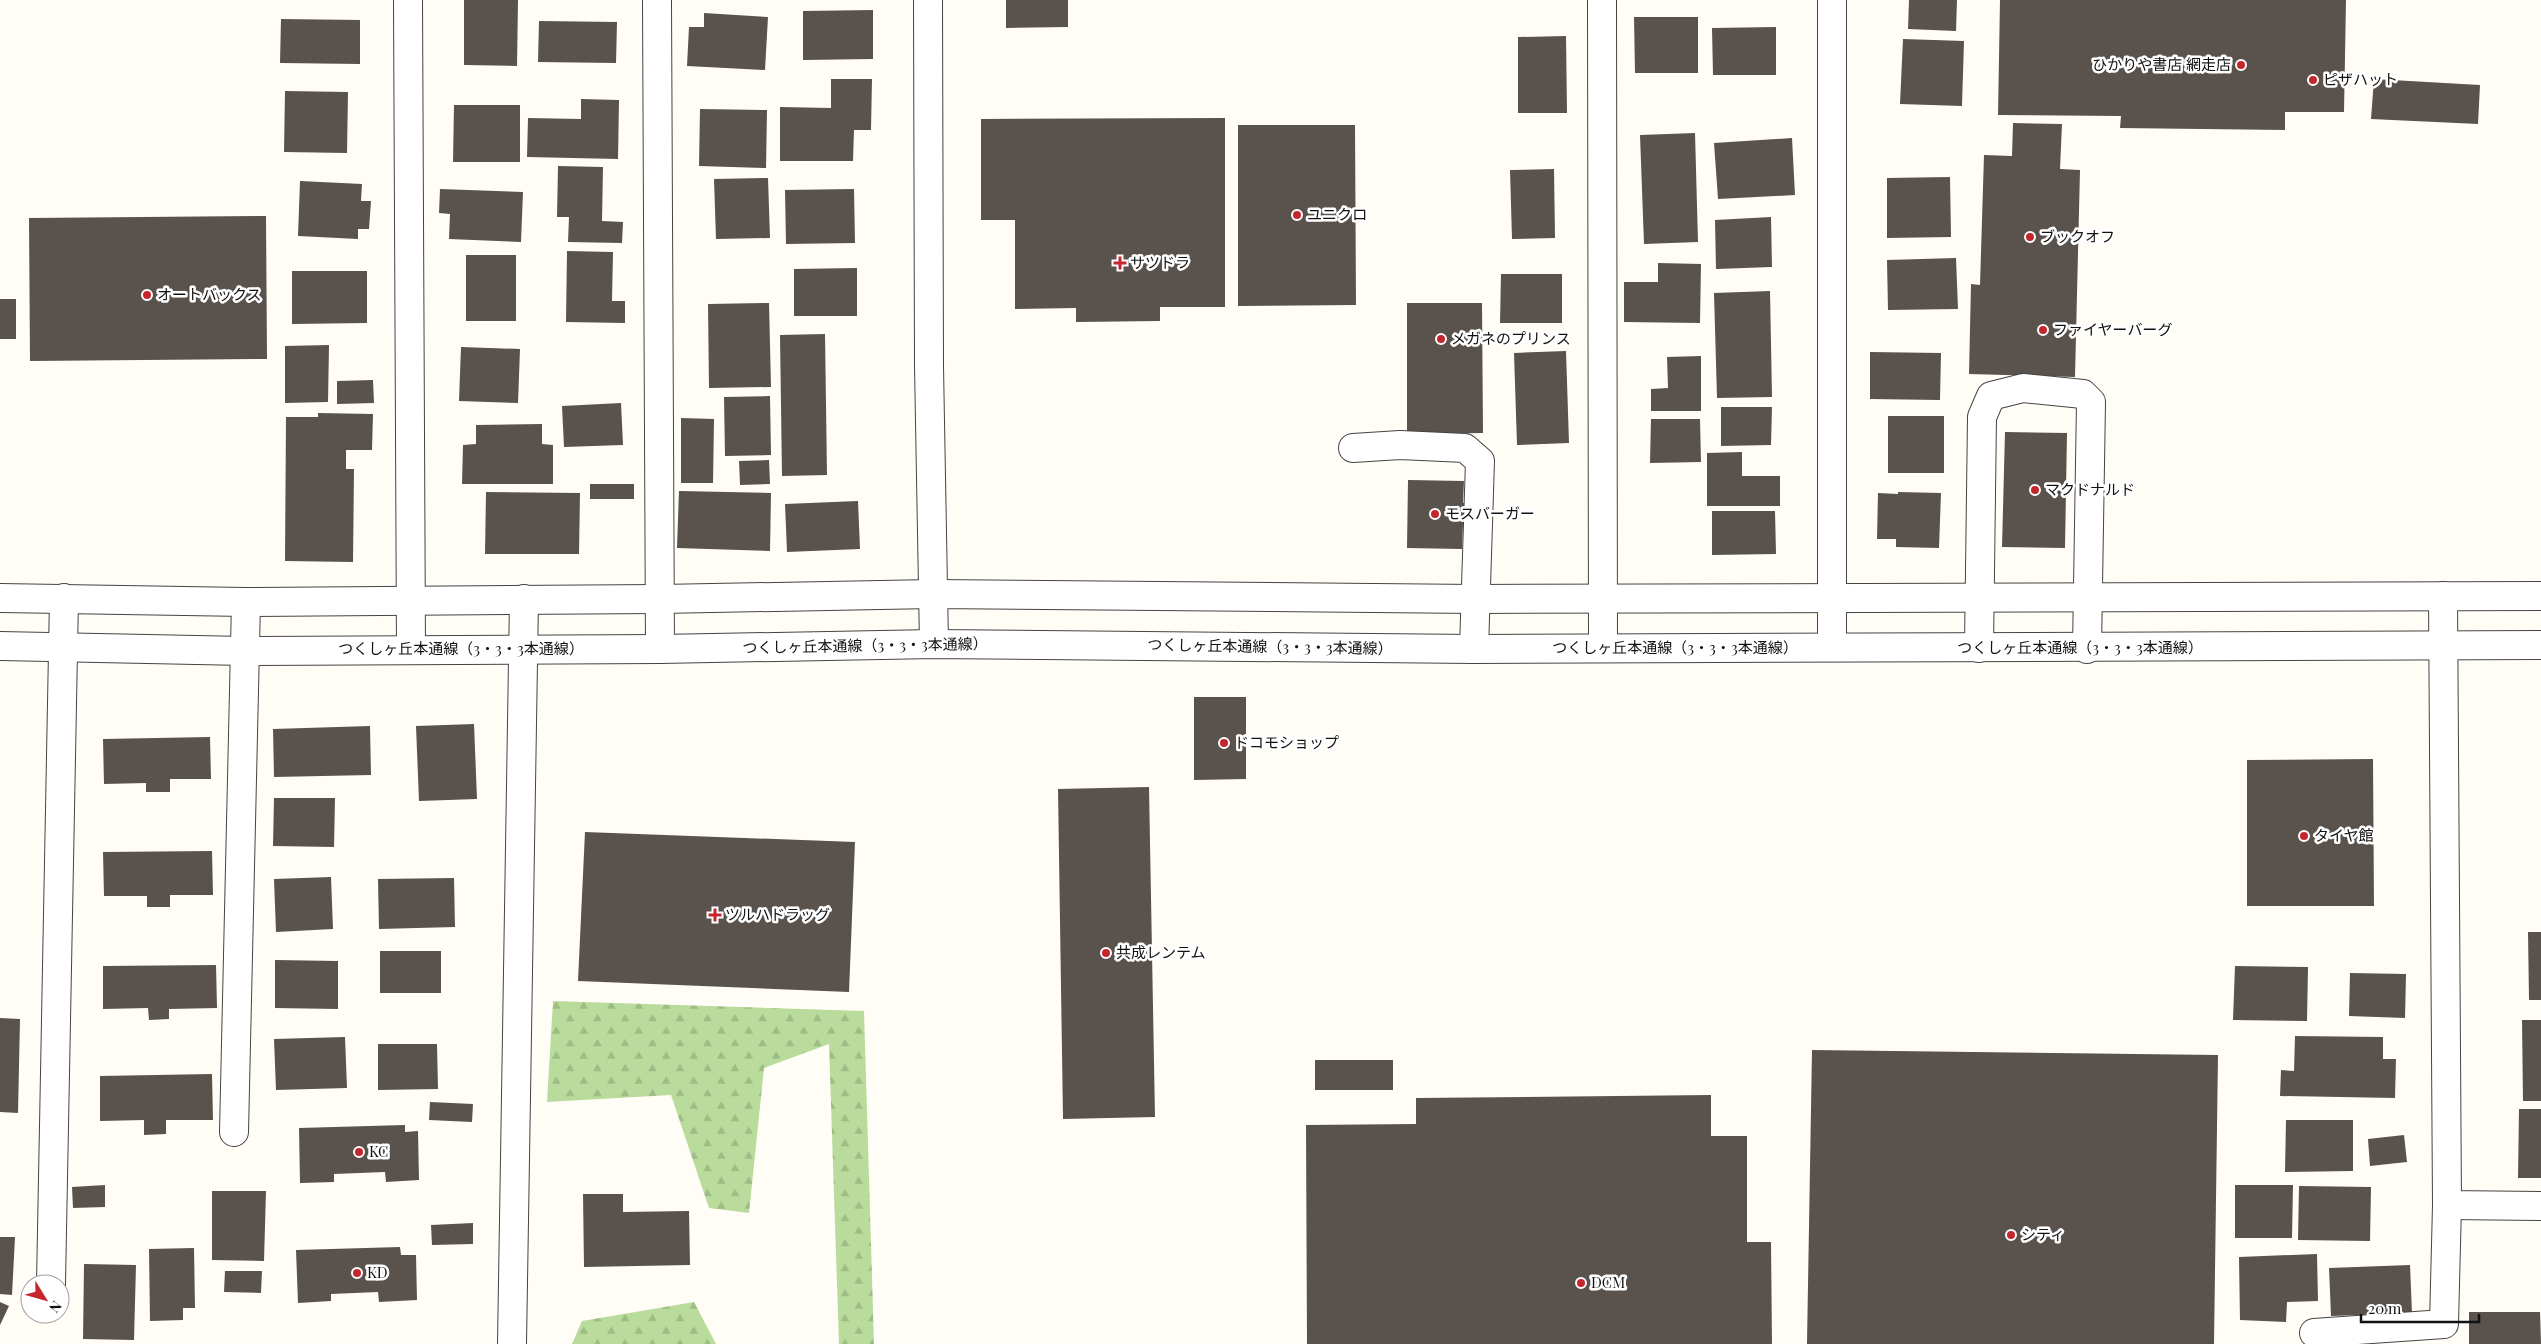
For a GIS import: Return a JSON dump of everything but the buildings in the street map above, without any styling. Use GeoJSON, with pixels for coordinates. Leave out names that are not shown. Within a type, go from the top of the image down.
{"type":"FeatureCollection","features":[{"type":"Feature","properties":{"kind":"street"},"geometry":{"type":"LineString","coordinates":[[408,0],[410,649]]}},
{"type":"Feature","properties":{"kind":"street"},"geometry":{"type":"LineString","coordinates":[[657,0],[660,649]]}},
{"type":"Feature","properties":{"kind":"street"},"geometry":{"type":"LineString","coordinates":[[928,0],[929,366],[934,644]]}},
{"type":"Feature","properties":{"kind":"street"},"geometry":{"type":"LineString","coordinates":[[1602,0],[1603,647]]}},
{"type":"Feature","properties":{"kind":"street"},"geometry":{"type":"LineString","coordinates":[[1832,0],[1832,647]]}},
{"type":"Feature","properties":{"kind":"street"},"geometry":{"type":"LineString","coordinates":[[1980,648],[1982,417],[1991,396],[2023,388],[2083,394],[2091,402],[2087,649]]}},
{"type":"Feature","properties":{"kind":"street"},"geometry":{"type":"LineString","coordinates":[[1352,448],[1400,445],[1465,448],[1480,461],[1474,649]]}},
{"type":"Feature","properties":{"kind":"street"},"geometry":{"type":"LineString","coordinates":[[0,598],[246,602],[411,599],[660,599],[934,594],[1476,599],[2088,599],[2541,596]]}},
{"type":"Feature","properties":{"kind":"street"},"geometry":{"type":"LineString","coordinates":[[2314,1333],[2444,1324],[2447,1205],[2443,596]]}},
{"type":"Feature","properties":{"kind":"street"},"geometry":{"type":"LineString","coordinates":[[51,1274],[64,598]]}},
{"type":"Feature","properties":{"kind":"street"},"geometry":{"type":"LineString","coordinates":[[512,1344],[524,599]]}},
{"type":"Feature","properties":{"kind":"street"},"geometry":{"type":"LineString","coordinates":[[234,1132],[246,602]]}},
{"type":"Feature","properties":{"kind":"street","name":"つくしヶ丘本通線（3・3・3本通線）"},"geometry":{"type":"LineString","coordinates":[[0,646],[245,651],[523,648],[660,649],[934,644],[1474,649],[1832,647],[2087,649],[2541,645]]}},
{"type":"Feature","properties":{"kind":"street"},"geometry":{"type":"LineString","coordinates":[[2447,1205],[2541,1206]]}},
{"type":"Feature","properties":{"kind":"green space"},"geometry":{"type":"Polygon","coordinates":[[[553,1001],[864,1011],[874,1344],[839,1344],[829,1044],[764,1068],[749,1213],[709,1208],[671,1095],[547,1102],[553,1001]]]}},
{"type":"Feature","properties":{"kind":"green space"},"geometry":{"type":"Polygon","coordinates":[[[694,1302],[716,1344],[572,1344],[582,1321],[694,1302]]]}},
{"type":"Feature","properties":{"kind":"place","name":"ひかりや書店 網走店"},"geometry":{"type":"Point","coordinates":[2241,65]}},
{"type":"Feature","properties":{"kind":"place","name":"ピザハット"},"geometry":{"type":"Point","coordinates":[2313,80]}},
{"type":"Feature","properties":{"kind":"place","name":"ユニクロ"},"geometry":{"type":"Point","coordinates":[1297,215]}},
{"type":"Feature","properties":{"kind":"place","name":"ブックオフ"},"geometry":{"type":"Point","coordinates":[2030,237]}},
{"type":"Feature","properties":{"kind":"place","name":"サツドラ"},"geometry":{"type":"Point","coordinates":[1120,263]}},
{"type":"Feature","properties":{"kind":"place","name":"オートバックス"},"geometry":{"type":"Point","coordinates":[147,295]}},
{"type":"Feature","properties":{"kind":"place","name":"ファイヤーバーグ"},"geometry":{"type":"Point","coordinates":[2043,330]}},
{"type":"Feature","properties":{"kind":"place","name":"メガネのプリンス"},"geometry":{"type":"Point","coordinates":[1441,339]}},
{"type":"Feature","properties":{"kind":"place","name":"マクドナルド"},"geometry":{"type":"Point","coordinates":[2035,490]}},
{"type":"Feature","properties":{"kind":"place","name":"モスバーガー"},"geometry":{"type":"Point","coordinates":[1435,514]}},
{"type":"Feature","properties":{"kind":"place","name":"ドコモショップ"},"geometry":{"type":"Point","coordinates":[1224,743]}},
{"type":"Feature","properties":{"kind":"place","name":"タイヤ館"},"geometry":{"type":"Point","coordinates":[2304,836]}},
{"type":"Feature","properties":{"kind":"place","name":"ツルハドラッグ"},"geometry":{"type":"Point","coordinates":[715,915]}},
{"type":"Feature","properties":{"kind":"place","name":"共成レンテム"},"geometry":{"type":"Point","coordinates":[1106,953]}},
{"type":"Feature","properties":{"kind":"place","name":"KC"},"geometry":{"type":"Point","coordinates":[359,1152]}},
{"type":"Feature","properties":{"kind":"place","name":"シティ"},"geometry":{"type":"Point","coordinates":[2011,1235]}},
{"type":"Feature","properties":{"kind":"place","name":"KD"},"geometry":{"type":"Point","coordinates":[357,1273]}},
{"type":"Feature","properties":{"kind":"place","name":"DCM"},"geometry":{"type":"Point","coordinates":[1581,1283]}}]}
